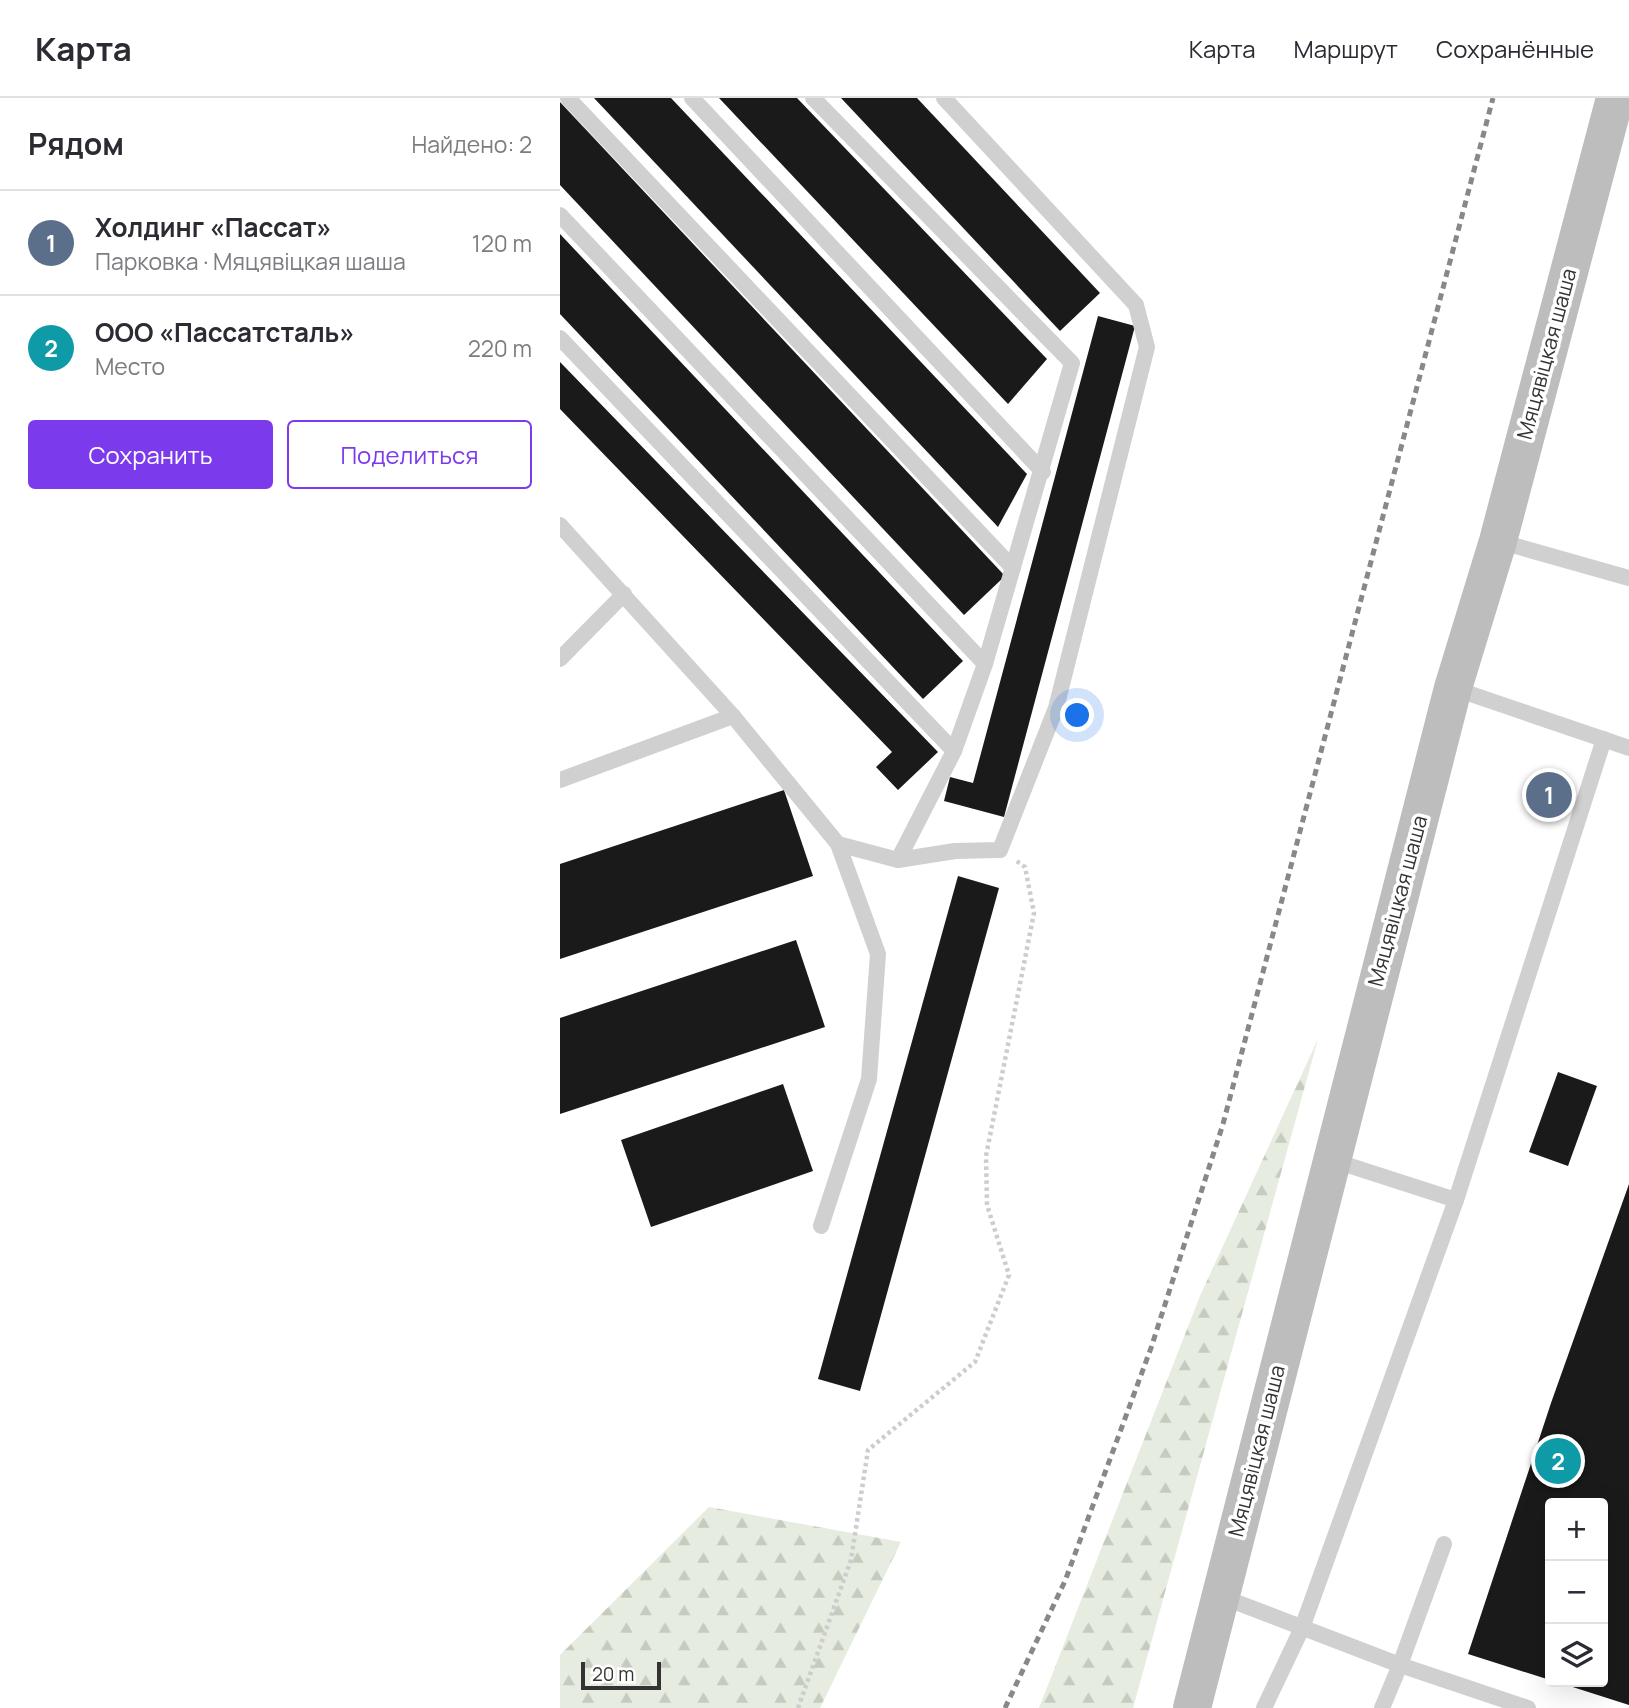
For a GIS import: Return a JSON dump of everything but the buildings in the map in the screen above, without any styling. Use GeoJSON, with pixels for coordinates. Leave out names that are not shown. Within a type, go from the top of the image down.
{"type":"FeatureCollection","features":[{"type":"Feature","properties":{"kind":"main road","name":"Мяцявіцкая шаша"},"geometry":{"type":"LineString","coordinates":[[1192,1708],[1453,688],[1497,541],[1615,98]]}},
{"type":"Feature","properties":{"kind":"lane"},"geometry":{"type":"LineString","coordinates":[[568,98],[1013,568]]}},
{"type":"Feature","properties":{"kind":"lane"},"geometry":{"type":"LineString","coordinates":[[692,98],[1043,472]]}},
{"type":"Feature","properties":{"kind":"lane"},"geometry":{"type":"LineString","coordinates":[[813,98],[1072,363],[1043,472],[985,664],[954,751],[898,860]]}},
{"type":"Feature","properties":{"kind":"lane"},"geometry":{"type":"LineString","coordinates":[[838,844],[898,860],[955,851],[1000,850],[1056,708],[1147,347],[1136,305],[944,98]]}},
{"type":"Feature","properties":{"kind":"lane"},"geometry":{"type":"LineString","coordinates":[[560,215],[985,664]]}},
{"type":"Feature","properties":{"kind":"lane"},"geometry":{"type":"LineString","coordinates":[[560,338],[954,751]]}},
{"type":"Feature","properties":{"kind":"lane"},"geometry":{"type":"LineString","coordinates":[[563,535],[624,594],[733,716],[838,844],[878,954],[870,1079],[821,1226]]}},
{"type":"Feature","properties":{"kind":"lane"},"geometry":{"type":"LineString","coordinates":[[1497,541],[1629,578]]}},
{"type":"Feature","properties":{"kind":"lane"},"geometry":{"type":"LineString","coordinates":[[560,659],[624,594]]}},
{"type":"Feature","properties":{"kind":"lane"},"geometry":{"type":"LineString","coordinates":[[1453,688],[1629,748]]}},
{"type":"Feature","properties":{"kind":"lane"},"geometry":{"type":"LineString","coordinates":[[560,780],[733,716]]}},
{"type":"Feature","properties":{"kind":"lane"},"geometry":{"type":"LineString","coordinates":[[1264,1708],[1301,1628],[1456,1200],[1604,739]]}},
{"type":"Feature","properties":{"kind":"lane"},"geometry":{"type":"LineString","coordinates":[[1331,1160],[1456,1200]]}},
{"type":"Feature","properties":{"kind":"lane"},"geometry":{"type":"LineString","coordinates":[[1382,1708],[1444,1544]]}},
{"type":"Feature","properties":{"kind":"lane"},"geometry":{"type":"LineString","coordinates":[[1220,1596],[1400,1665],[1528,1708]]}},
{"type":"Feature","properties":{"kind":"path"},"geometry":{"type":"LineString","coordinates":[[799,1708],[851,1560],[868,1450],[975,1362],[1009,1275],[987,1205],[986,1156],[1034,913],[1025,867],[1000,850]]}},
{"type":"Feature","properties":{"kind":"green space"},"geometry":{"type":"Polygon","coordinates":[[[1318,1039],[1133,1708],[1039,1708],[1200,1296],[1318,1039]]]}},
{"type":"Feature","properties":{"kind":"green space"},"geometry":{"type":"Polygon","coordinates":[[[709,1507],[901,1542],[820,1708],[560,1708],[560,1655],[709,1507]]]}},
{"type":"Feature","properties":{"kind":"railway"},"geometry":{"type":"LineString","coordinates":[[1005,1708],[1065,1581],[1151,1348],[1223,1124],[1493,98]]}},
{"type":"Feature","properties":{"kind":"place","name":"Холдинг «Пассат»"},"geometry":{"type":"Point","coordinates":[1549,795]}},
{"type":"Feature","properties":{"kind":"place","name":"ООО «Пассатсталь»"},"geometry":{"type":"Point","coordinates":[1558,1461]}}]}
